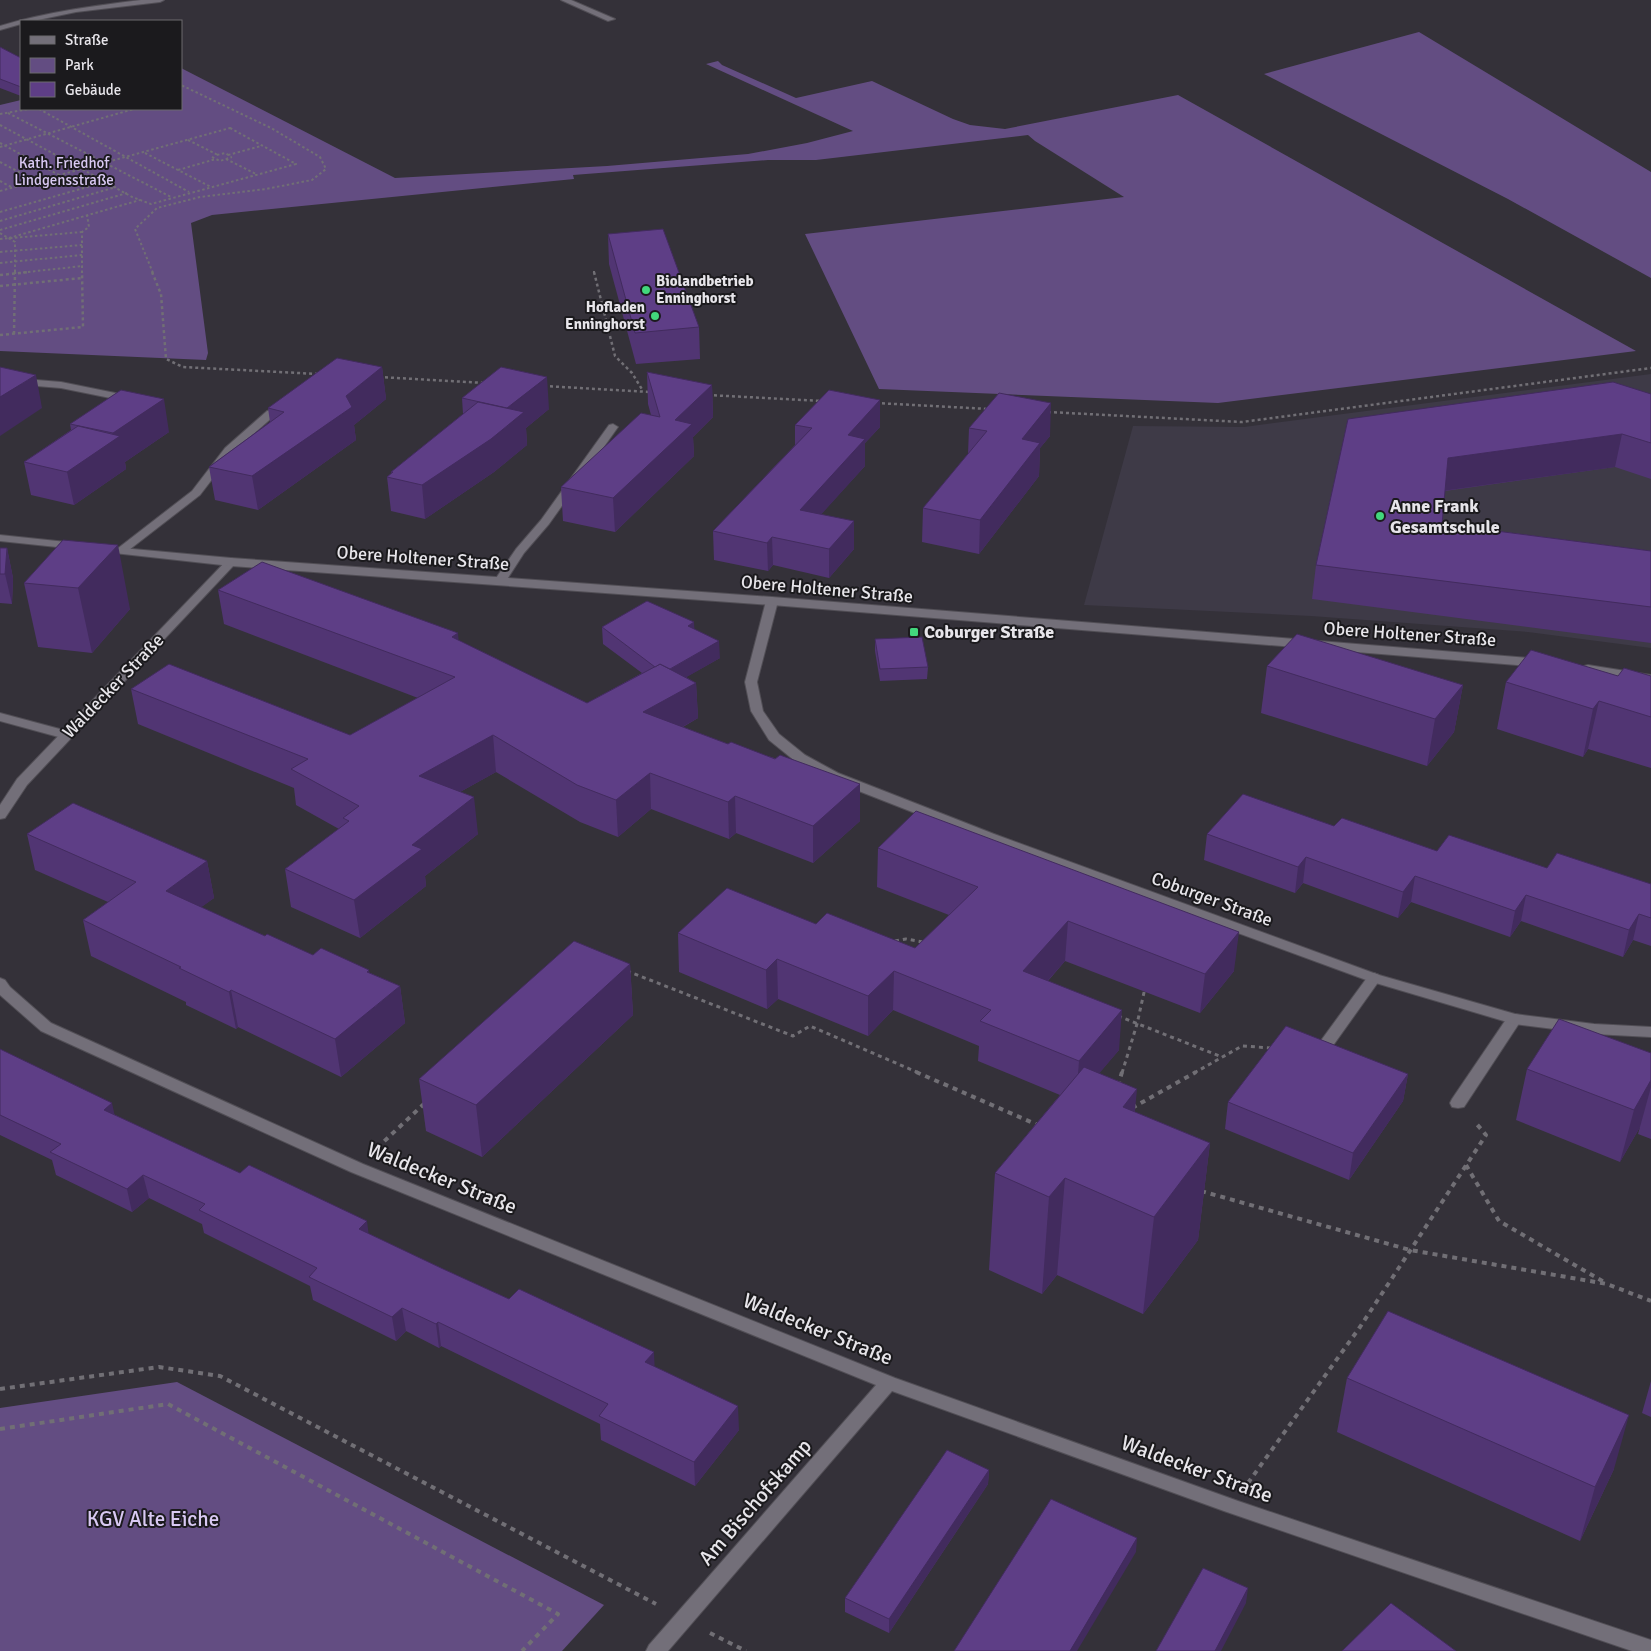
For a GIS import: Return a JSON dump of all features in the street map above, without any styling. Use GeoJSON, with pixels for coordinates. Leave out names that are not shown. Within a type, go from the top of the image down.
{"type":"FeatureCollection","features":[{"type":"Feature","properties":{"kind":"street"},"geometry":{"type":"LineString","coordinates":[[32,20],[76,10],[160,0]]}},
{"type":"Feature","properties":{"kind":"street"},"geometry":{"type":"LineString","coordinates":[[565,0],[611,19]]}},
{"type":"Feature","properties":{"kind":"street"},"geometry":{"type":"LineString","coordinates":[[0,28],[20,23]]}},
{"type":"Feature","properties":{"kind":"street"},"geometry":{"type":"LineString","coordinates":[[0,380],[61,385],[143,401]]}},
{"type":"Feature","properties":{"kind":"street"},"geometry":{"type":"LineString","coordinates":[[121,551],[196,493],[229,450],[271,413]]}},
{"type":"Feature","properties":{"kind":"street"},"geometry":{"type":"LineString","coordinates":[[500,581],[520,551],[545,522],[613,427]]}},
{"type":"Feature","properties":{"kind":"street","name":"Obere Holtener Straße"},"geometry":{"type":"LineString","coordinates":[[0,538],[231,562],[772,601],[1518,659],[1555,664]]}},
{"type":"Feature","properties":{"kind":"street","name":"Waldecker Straße"},"geometry":{"type":"LineString","coordinates":[[0,815],[22,782],[231,562]]}},
{"type":"Feature","properties":{"kind":"street","name":"Coburger Straße"},"geometry":{"type":"LineString","coordinates":[[772,601],[751,682],[758,711],[774,737],[800,758],[833,776],[989,837],[1374,978],[1514,1019],[1594,1029],[1651,1032]]}},
{"type":"Feature","properties":{"kind":"street"},"geometry":{"type":"LineString","coordinates":[[1573,667],[1651,679]]}},
{"type":"Feature","properties":{"kind":"street"},"geometry":{"type":"LineString","coordinates":[[0,717],[66,735]]}},
{"type":"Feature","properties":{"kind":"street"},"geometry":{"type":"LineString","coordinates":[[1322,1050],[1374,978]]}},
{"type":"Feature","properties":{"kind":"street","name":"Waldecker Straße"},"geometry":{"type":"LineString","coordinates":[[0,983],[4,990],[46,1027],[356,1168],[889,1383],[1232,1506],[1651,1649]]}},
{"type":"Feature","properties":{"kind":"street"},"geometry":{"type":"LineString","coordinates":[[1458,1103],[1514,1019]]}},
{"type":"Feature","properties":{"kind":"street","name":"Am Bischofskamp"},"geometry":{"type":"LineString","coordinates":[[656,1651],[685,1620],[889,1383]]}},
{"type":"Feature","properties":{"kind":"path"},"geometry":{"type":"LineString","coordinates":[[182,85],[271,128],[320,157],[326,169],[312,180],[266,189],[200,197],[157,208],[134,229],[161,294],[166,359],[183,367],[320,374]]}},
{"type":"Feature","properties":{"kind":"path"},"geometry":{"type":"LineString","coordinates":[[0,114],[24,110]]}},
{"type":"Feature","properties":{"kind":"path"},"geometry":{"type":"LineString","coordinates":[[41,110],[190,192]]}},
{"type":"Feature","properties":{"kind":"path"},"geometry":{"type":"LineString","coordinates":[[4,146],[130,110]]}},
{"type":"Feature","properties":{"kind":"path"},"geometry":{"type":"LineString","coordinates":[[8,113],[171,198]]}},
{"type":"Feature","properties":{"kind":"path"},"geometry":{"type":"LineString","coordinates":[[0,125],[26,140],[82,169],[140,200],[152,204],[296,164],[230,128],[104,163],[82,169],[36,181],[13,188],[0,191]]}},
{"type":"Feature","properties":{"kind":"path"},"geometry":{"type":"LineString","coordinates":[[188,140],[218,155]]}},
{"type":"Feature","properties":{"kind":"path"},"geometry":{"type":"LineString","coordinates":[[0,145],[59,175]]}},
{"type":"Feature","properties":{"kind":"path"},"geometry":{"type":"LineString","coordinates":[[228,155],[263,145]]}},
{"type":"Feature","properties":{"kind":"path"},"geometry":{"type":"LineString","coordinates":[[144,152],[211,187]]}},
{"type":"Feature","properties":{"kind":"path"},"geometry":{"type":"LineString","coordinates":[[225,153],[232,157],[220,161],[212,157],[218,155],[225,153]]}},
{"type":"Feature","properties":{"kind":"path"},"geometry":{"type":"LineString","coordinates":[[178,170],[216,159]]}},
{"type":"Feature","properties":{"kind":"path"},"geometry":{"type":"LineString","coordinates":[[226,159],[256,174]]}},
{"type":"Feature","properties":{"kind":"path"},"geometry":{"type":"LineString","coordinates":[[0,162],[36,181]]}},
{"type":"Feature","properties":{"kind":"path"},"geometry":{"type":"LineString","coordinates":[[0,181],[13,188]]}},
{"type":"Feature","properties":{"kind":"path"},"geometry":{"type":"LineString","coordinates":[[0,212],[106,182]]}},
{"type":"Feature","properties":{"kind":"path"},"geometry":{"type":"LineString","coordinates":[[0,221],[116,187]]}},
{"type":"Feature","properties":{"kind":"path"},"geometry":{"type":"LineString","coordinates":[[0,231],[127,193]]}},
{"type":"Feature","properties":{"kind":"path"},"geometry":{"type":"LineString","coordinates":[[9,238],[140,200]]}},
{"type":"Feature","properties":{"kind":"path"},"geometry":{"type":"LineString","coordinates":[[0,239],[82,232],[89,227],[87,215]]}},
{"type":"Feature","properties":{"kind":"path"},"geometry":{"type":"LineString","coordinates":[[0,231],[15,242],[14,334]]}},
{"type":"Feature","properties":{"kind":"path"},"geometry":{"type":"LineString","coordinates":[[0,335],[83,327],[82,232]]}},
{"type":"Feature","properties":{"kind":"path"},"geometry":{"type":"LineString","coordinates":[[0,252],[82,245]]}},
{"type":"Feature","properties":{"kind":"path"},"geometry":{"type":"LineString","coordinates":[[0,263],[82,255]]}},
{"type":"Feature","properties":{"kind":"path"},"geometry":{"type":"LineString","coordinates":[[0,274],[82,266]]}},
{"type":"Feature","properties":{"kind":"path"},"geometry":{"type":"LineString","coordinates":[[594,270],[615,356],[632,373],[644,391]]}},
{"type":"Feature","properties":{"kind":"path"},"geometry":{"type":"LineString","coordinates":[[0,286],[82,278]]}},
{"type":"Feature","properties":{"kind":"path"},"geometry":{"type":"LineString","coordinates":[[1042,412],[1242,422],[1651,368]]}},
{"type":"Feature","properties":{"kind":"path"},"geometry":{"type":"LineString","coordinates":[[379,378],[487,383]]}},
{"type":"Feature","properties":{"kind":"path"},"geometry":{"type":"LineString","coordinates":[[536,386],[654,392]]}},
{"type":"Feature","properties":{"kind":"path"},"geometry":{"type":"LineString","coordinates":[[704,394],[823,401]]}},
{"type":"Feature","properties":{"kind":"path"},"geometry":{"type":"LineString","coordinates":[[873,403],[993,410]]}},
{"type":"Feature","properties":{"kind":"path"},"geometry":{"type":"LineString","coordinates":[[890,942],[906,939],[924,943]]}},
{"type":"Feature","properties":{"kind":"path"},"geometry":{"type":"LineString","coordinates":[[620,968],[794,1036],[810,1026],[1047,1130]]}},
{"type":"Feature","properties":{"kind":"path"},"geometry":{"type":"LineString","coordinates":[[1116,1096],[1137,1024],[1145,985]]}},
{"type":"Feature","properties":{"kind":"path"},"geometry":{"type":"LineString","coordinates":[[1109,1013],[1222,1058]]}},
{"type":"Feature","properties":{"kind":"path"},"geometry":{"type":"LineString","coordinates":[[1124,1113],[1242,1046],[1322,1050]]}},
{"type":"Feature","properties":{"kind":"path"},"geometry":{"type":"LineString","coordinates":[[356,1168],[427,1101]]}},
{"type":"Feature","properties":{"kind":"path"},"geometry":{"type":"LineString","coordinates":[[1232,1506],[1360,1327],[1486,1135],[1458,1103]]}},
{"type":"Feature","properties":{"kind":"path"},"geometry":{"type":"LineString","coordinates":[[1466,1165],[1499,1220],[1607,1284],[1651,1301]]}},
{"type":"Feature","properties":{"kind":"path"},"geometry":{"type":"LineString","coordinates":[[1198,1190],[1410,1250],[1607,1284]]}},
{"type":"Feature","properties":{"kind":"path"},"geometry":{"type":"LineString","coordinates":[[0,1389],[159,1367],[220,1376],[746,1651]]}},
{"type":"Feature","properties":{"kind":"path"},"geometry":{"type":"LineString","coordinates":[[0,1429],[168,1404],[558,1614],[522,1651]]}},
{"type":"Feature","properties":{"kind":"shaded area","name":"Anne Frank Gesamtschule"},"geometry":{"type":"Polygon","coordinates":[[[1651,374],[1651,648],[1528,632],[1311,616],[1084,605],[1133,426],[1244,427],[1651,374]]]}},
{"type":"Feature","properties":{"kind":"green space"},"geometry":{"type":"Polygon","coordinates":[[[1419,32],[1651,172],[1651,278],[1508,199],[1264,74],[1419,32]]]}},
{"type":"Feature","properties":{"kind":"green space","name":"Kath. Friedhof Lindgensstraße"},"geometry":{"type":"Polygon","coordinates":[[[718,61],[722,65],[796,98],[872,81],[953,119],[970,125],[1005,129],[1178,95],[1636,351],[1218,403],[879,389],[805,234],[1124,197],[1028,135],[816,160],[768,160],[573,175],[574,179],[212,215],[191,223],[208,353],[206,360],[0,351],[0,105],[20,100],[20,110],[182,110],[182,69],[395,178],[607,166],[748,154],[807,143],[853,131],[706,64],[718,61]]]}},
{"type":"Feature","properties":{"kind":"green space","name":"KGV Alte Eiche"},"geometry":{"type":"Polygon","coordinates":[[[177,1382],[604,1605],[562,1651],[0,1651],[0,1408],[177,1382]]]}},
{"type":"Feature","properties":{"kind":"building"},"geometry":{"type":"Polygon","coordinates":[[[0,47],[20,57],[20,87],[0,79],[0,47]]]}},
{"type":"Feature","properties":{"kind":"building"},"geometry":{"type":"Polygon","coordinates":[[[663,229],[699,327],[635,333],[608,234],[663,229]]]}},
{"type":"Feature","properties":{"kind":"building"},"geometry":{"type":"Polygon","coordinates":[[[337,358],[382,367],[346,396],[352,407],[252,476],[209,467],[284,412],[268,408],[337,358]]]}},
{"type":"Feature","properties":{"kind":"building"},"geometry":{"type":"Polygon","coordinates":[[[0,367],[36,375],[0,397],[0,367]]]}},
{"type":"Feature","properties":{"kind":"building"},"geometry":{"type":"Polygon","coordinates":[[[501,367],[547,377],[507,408],[462,398],[501,367]]]}},
{"type":"Feature","properties":{"kind":"building"},"geometry":{"type":"Polygon","coordinates":[[[647,372],[712,385],[675,420],[692,424],[613,498],[561,487],[641,413],[660,417],[647,372]]]}},
{"type":"Feature","properties":{"kind":"building"},"geometry":{"type":"Polygon","coordinates":[[[1613,382],[1651,394],[1651,443],[1622,434],[1448,458],[1442,524],[1651,551],[1651,607],[1316,565],[1348,419],[1613,382]]]}},
{"type":"Feature","properties":{"kind":"building"},"geometry":{"type":"Polygon","coordinates":[[[121,390],[164,399],[113,433],[70,424],[121,390]]]}},
{"type":"Feature","properties":{"kind":"building"},"geometry":{"type":"Polygon","coordinates":[[[829,390],[880,400],[848,435],[865,439],[800,510],[854,521],[829,549],[772,537],[767,543],[713,531],[812,428],[795,425],[829,390]]]}},
{"type":"Feature","properties":{"kind":"building"},"geometry":{"type":"Polygon","coordinates":[[[999,393],[1051,403],[1022,439],[1040,443],[980,520],[923,508],[987,431],[969,428],[999,393]]]}},
{"type":"Feature","properties":{"kind":"building"},"geometry":{"type":"Polygon","coordinates":[[[478,402],[524,412],[491,439],[422,485],[387,477],[393,472],[391,472],[478,402]]]}},
{"type":"Feature","properties":{"kind":"building"},"geometry":{"type":"Polygon","coordinates":[[[78,426],[120,436],[67,472],[24,462],[78,426]]]}},
{"type":"Feature","properties":{"kind":"building"},"geometry":{"type":"Polygon","coordinates":[[[63,540],[118,545],[78,588],[24,583],[63,540]]]}},
{"type":"Feature","properties":{"kind":"building"},"geometry":{"type":"Polygon","coordinates":[[[0,548],[7,548],[5,574],[0,574],[0,548]]]}},
{"type":"Feature","properties":{"kind":"building"},"geometry":{"type":"Polygon","coordinates":[[[262,562],[458,633],[452,637],[587,703],[660,664],[696,683],[643,712],[728,744],[731,742],[775,759],[780,755],[860,784],[813,826],[735,796],[728,802],[650,773],[616,800],[577,785],[493,735],[419,776],[474,797],[412,845],[422,849],[354,900],[285,869],[349,821],[343,818],[359,806],[291,769],[308,759],[131,689],[169,664],[350,735],[455,677],[218,590],[262,562]]]}},
{"type":"Feature","properties":{"kind":"building"},"geometry":{"type":"Polygon","coordinates":[[[647,601],[694,622],[688,626],[719,641],[670,669],[660,664],[655,667],[602,627],[647,601]]]}},
{"type":"Feature","properties":{"kind":"building"},"geometry":{"type":"Polygon","coordinates":[[[1297,634],[1463,685],[1435,719],[1267,666],[1297,634]]]}},
{"type":"Feature","properties":{"kind":"building"},"geometry":{"type":"Polygon","coordinates":[[[922,637],[928,667],[880,669],[875,639],[922,637]]]}},
{"type":"Feature","properties":{"kind":"building"},"geometry":{"type":"Polygon","coordinates":[[[1531,650],[1618,676],[1624,668],[1651,676],[1651,717],[1599,701],[1593,709],[1506,682],[1531,650]]]}},
{"type":"Feature","properties":{"kind":"building"},"geometry":{"type":"Polygon","coordinates":[[[1243,794],[1334,826],[1342,818],[1437,851],[1449,835],[1547,868],[1557,853],[1651,884],[1651,918],[1639,914],[1629,930],[1526,895],[1515,911],[1415,876],[1403,892],[1306,857],[1298,867],[1207,834],[1243,794]]]}},
{"type":"Feature","properties":{"kind":"building"},"geometry":{"type":"Polygon","coordinates":[[[73,803],[207,861],[166,891],[265,936],[267,934],[313,955],[321,948],[369,970],[367,972],[400,986],[335,1039],[231,990],[229,992],[83,920],[136,882],[27,834],[73,803]]]}},
{"type":"Feature","properties":{"kind":"building"},"geometry":{"type":"Polygon","coordinates":[[[916,811],[1239,932],[1205,974],[1068,921],[1023,971],[1122,1010],[1079,1061],[980,1021],[991,1010],[894,971],[868,996],[777,959],[766,970],[678,933],[727,888],[816,924],[827,913],[915,948],[978,887],[878,848],[916,811]]]}},
{"type":"Feature","properties":{"kind":"building"},"geometry":{"type":"Polygon","coordinates":[[[574,941],[630,964],[476,1105],[419,1079],[574,941]]]}},
{"type":"Feature","properties":{"kind":"building"},"geometry":{"type":"Polygon","coordinates":[[[1559,1019],[1651,1053],[1651,1080],[1634,1110],[1527,1069],[1559,1019]]]}},
{"type":"Feature","properties":{"kind":"building"},"geometry":{"type":"Polygon","coordinates":[[[1286,1026],[1408,1074],[1353,1153],[1228,1102],[1286,1026]]]}},
{"type":"Feature","properties":{"kind":"building"},"geometry":{"type":"Polygon","coordinates":[[[0,1049],[112,1103],[104,1110],[240,1173],[249,1165],[367,1221],[359,1229],[441,1268],[509,1299],[519,1289],[654,1352],[645,1362],[738,1406],[694,1462],[599,1416],[608,1404],[438,1322],[436,1324],[402,1308],[392,1317],[309,1277],[317,1268],[199,1210],[205,1204],[143,1175],[127,1189],[50,1152],[61,1144],[0,1115],[0,1049]]]}},
{"type":"Feature","properties":{"kind":"building"},"geometry":{"type":"Polygon","coordinates":[[[1084,1067],[1137,1089],[1123,1107],[1210,1143],[1154,1217],[1065,1178],[1049,1197],[995,1173],[1084,1067]]]}},
{"type":"Feature","properties":{"kind":"building"},"geometry":{"type":"Polygon","coordinates":[[[1388,1311],[1629,1415],[1595,1487],[1347,1378],[1388,1311]]]}},
{"type":"Feature","properties":{"kind":"building"},"geometry":{"type":"Polygon","coordinates":[[[947,1450],[989,1470],[889,1619],[845,1598],[947,1450]]]}},
{"type":"Feature","properties":{"kind":"building"},"geometry":{"type":"Polygon","coordinates":[[[1051,1499],[1137,1538],[1070,1651],[954,1651],[1051,1499]]]}},
{"type":"Feature","properties":{"kind":"building"},"geometry":{"type":"Polygon","coordinates":[[[1203,1568],[1248,1588],[1215,1651],[1156,1651],[1203,1568]]]}},
{"type":"Feature","properties":{"kind":"building"},"geometry":{"type":"Polygon","coordinates":[[[1391,1603],[1456,1651],[1342,1651],[1391,1603]]]}},
{"type":"Feature","properties":{"kind":"place","name":"Biolandbetrieb Enninghorst"},"geometry":{"type":"Point","coordinates":[646,290]}},
{"type":"Feature","properties":{"kind":"place","name":"Hofladen Enninghorst"},"geometry":{"type":"Point","coordinates":[655,316]}},
{"type":"Feature","properties":{"kind":"place","name":"Anne Frank Gesamtschule"},"geometry":{"type":"Point","coordinates":[1380,516]}},
{"type":"Feature","properties":{"kind":"place","name":"Coburger Straße"},"geometry":{"type":"Point","coordinates":[914,632]}}]}
